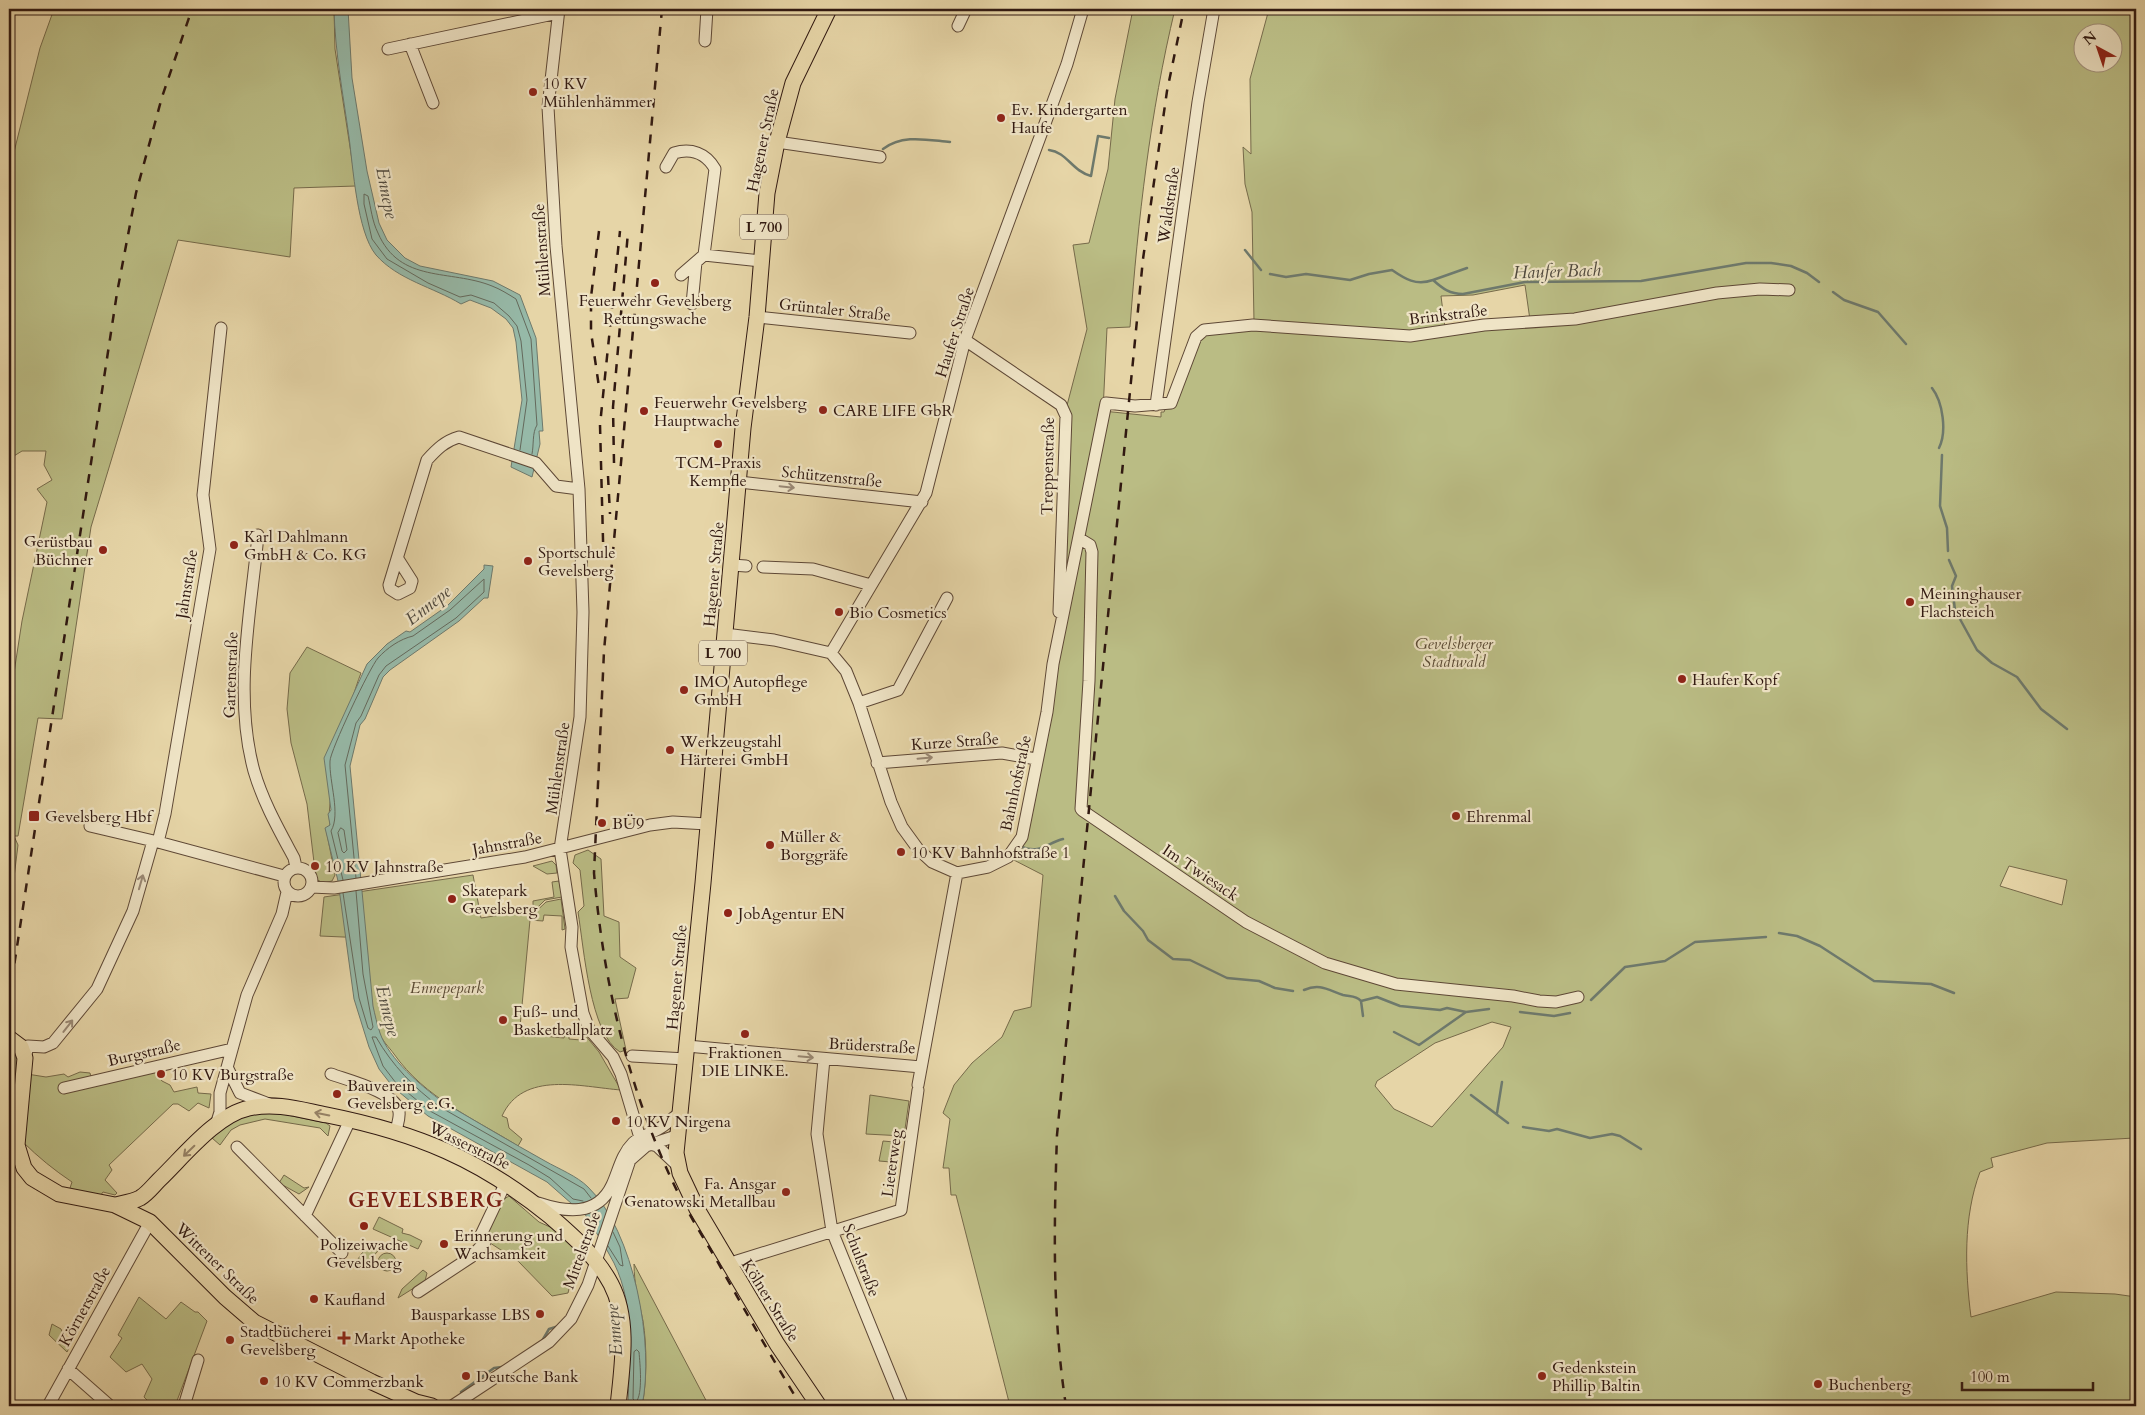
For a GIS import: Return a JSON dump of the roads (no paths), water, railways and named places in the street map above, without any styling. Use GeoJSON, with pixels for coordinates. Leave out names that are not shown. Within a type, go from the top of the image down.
{"type":"FeatureCollection","features":[{"type":"Feature","properties":{"kind":"main road","name":"Hagener Straße"},"geometry":{"type":"LineString","coordinates":[[697,1209],[677,1165],[676,1136],[687,1053],[725,634],[739,565],[739,482],[751,352],[757,317],[767,193],[777,142],[793,83],[829,9]]}},
{"type":"Feature","properties":{"kind":"main road"},"geometry":{"type":"LineString","coordinates":[[9,1038],[27,1052]]}},
{"type":"Feature","properties":{"kind":"main road","name":"Wittener Straße"},"geometry":{"type":"LineString","coordinates":[[24,1168],[16,1145],[12,1140],[27,1052]]}},
{"type":"Feature","properties":{"kind":"main road","name":"Wasserstraße"},"geometry":{"type":"LineString","coordinates":[[216,1125],[236,1112],[270,1104],[396,1131],[460,1156],[506,1182],[582,1243],[611,1284],[619,1303],[622,1335],[618,1406]]}},
{"type":"Feature","properties":{"kind":"main road"},"geometry":{"type":"LineString","coordinates":[[115,1205],[141,1197],[216,1125]]}},
{"type":"Feature","properties":{"kind":"main road","name":"Wittener Straße"},"geometry":{"type":"LineString","coordinates":[[9,1158],[24,1168],[32,1178],[50,1191],[74,1198],[115,1205],[150,1222],[225,1297],[254,1322],[417,1404],[432,1406]]}},
{"type":"Feature","properties":{"kind":"main road"},"geometry":{"type":"LineString","coordinates":[[141,1197],[141,1206],[150,1222]]}},
{"type":"Feature","properties":{"kind":"main road","name":"Kölner Straße"},"geometry":{"type":"LineString","coordinates":[[697,1209],[729,1266],[777,1344],[812,1399],[819,1406]]}},
{"type":"Feature","properties":{"kind":"street"},"geometry":{"type":"LineString","coordinates":[[705,41],[707,9]]}},
{"type":"Feature","properties":{"kind":"street"},"geometry":{"type":"LineString","coordinates":[[958,26],[966,9]]}},
{"type":"Feature","properties":{"kind":"street","name":"Haufer Straße"},"geometry":{"type":"LineString","coordinates":[[831,653],[922,502],[930,481],[965,340],[1067,64],[1083,9]]}},
{"type":"Feature","properties":{"kind":"street","name":"Waldstraße"},"geometry":{"type":"LineString","coordinates":[[1156,405],[1198,102],[1214,9]]}},
{"type":"Feature","properties":{"kind":"street"},"geometry":{"type":"LineString","coordinates":[[388,49],[559,11]]}},
{"type":"Feature","properties":{"kind":"street","name":"Mühlenstraße"},"geometry":{"type":"LineString","coordinates":[[559,11],[548,107],[556,246],[579,489],[583,612],[580,717],[560,849],[571,920],[571,948],[582,1008],[589,1029],[613,1058],[621,1074],[646,1141]]}},
{"type":"Feature","properties":{"kind":"street"},"geometry":{"type":"LineString","coordinates":[[410,44],[432,103]]}},
{"type":"Feature","properties":{"kind":"street"},"geometry":{"type":"LineString","coordinates":[[777,142],[880,157]]}},
{"type":"Feature","properties":{"kind":"street"},"geometry":{"type":"LineString","coordinates":[[666,167],[674,153],[696,152],[705,155],[715,169],[692,304]]}},
{"type":"Feature","properties":{"kind":"street"},"geometry":{"type":"LineString","coordinates":[[682,275],[700,259],[761,261]]}},
{"type":"Feature","properties":{"kind":"street","name":"Brinkstraße"},"geometry":{"type":"LineString","coordinates":[[1156,405],[1171,403],[1196,337],[1204,330],[1253,325],[1410,336],[1484,325],[1575,320],[1716,293],[1760,289],[1790,290]]}},
{"type":"Feature","properties":{"kind":"street","name":"Grüntaler Straße"},"geometry":{"type":"LineString","coordinates":[[757,317],[910,333]]}},
{"type":"Feature","properties":{"kind":"street","name":"Jahnstraße"},"geometry":{"type":"LineString","coordinates":[[27,1052],[53,1043],[97,989],[133,911],[155,841],[166,814],[210,549],[204,495],[221,328]]}},
{"type":"Feature","properties":{"kind":"street","name":"Treppenstraße"},"geometry":{"type":"LineString","coordinates":[[965,340],[1061,404],[1066,416],[1058,644]]}},
{"type":"Feature","properties":{"kind":"street","name":"Bahnhofstraße"},"geometry":{"type":"LineString","coordinates":[[956,873],[971,872],[1008,857],[1022,837],[1106,403],[1135,406],[1156,405]]}},
{"type":"Feature","properties":{"kind":"street"},"geometry":{"type":"LineString","coordinates":[[398,559],[428,460],[438,448],[459,437],[536,463],[556,486],[579,489]]}},
{"type":"Feature","properties":{"kind":"street","name":"Schützenstraße"},"geometry":{"type":"LineString","coordinates":[[739,482],[922,502]]}},
{"type":"Feature","properties":{"kind":"street","name":"Gartenstraße"},"geometry":{"type":"LineString","coordinates":[[258,535],[244,676],[246,733],[260,790],[294,858],[296,867]]}},
{"type":"Feature","properties":{"kind":"street","name":"Im Twiesack"},"geometry":{"type":"LineString","coordinates":[[1080,539],[1090,545],[1092,552],[1089,681],[1081,809],[1083,811],[1246,922],[1325,963],[1396,984],[1513,996],[1540,1001],[1556,1002],[1578,997]]}},
{"type":"Feature","properties":{"kind":"street"},"geometry":{"type":"LineString","coordinates":[[763,566],[813,569],[871,585]]}},
{"type":"Feature","properties":{"kind":"street"},"geometry":{"type":"LineString","coordinates":[[859,703],[898,690],[947,598]]}},
{"type":"Feature","properties":{"kind":"street"},"geometry":{"type":"LineString","coordinates":[[725,634],[774,640],[831,653],[846,670],[859,703],[877,763],[902,827],[918,849],[932,862],[956,873]]}},
{"type":"Feature","properties":{"kind":"street","name":"Kurze Straße"},"geometry":{"type":"LineString","coordinates":[[877,763],[1002,753],[1036,758]]}},
{"type":"Feature","properties":{"kind":"street","name":"Jahnstraße"},"geometry":{"type":"LineString","coordinates":[[311,887],[334,888],[367,883],[560,849],[607,835],[672,822],[707,824]]}},
{"type":"Feature","properties":{"kind":"street"},"geometry":{"type":"LineString","coordinates":[[90,826],[155,841],[284,876]]}},
{"type":"Feature","properties":{"kind":"street"},"geometry":{"type":"LineString","coordinates":[[282,914],[299,896],[304,895],[311,887],[309,873],[296,867],[284,876],[284,887],[287,892],[299,896]]}},
{"type":"Feature","properties":{"kind":"street","name":"Brüderstraße"},"geometry":{"type":"LineString","coordinates":[[632,1056],[687,1053],[824,1059],[921,1067],[956,873]]}},
{"type":"Feature","properties":{"kind":"street"},"geometry":{"type":"LineString","coordinates":[[216,1125],[220,1112],[220,1093],[248,995],[282,914],[287,892]]}},
{"type":"Feature","properties":{"kind":"street","name":"Burgstraße"},"geometry":{"type":"LineString","coordinates":[[64,1088],[232,1049]]}},
{"type":"Feature","properties":{"kind":"street","name":"Schulstraße"},"geometry":{"type":"LineString","coordinates":[[824,1059],[817,1134],[832,1231],[903,1406]]}},
{"type":"Feature","properties":{"kind":"street","name":"Lieterweg"},"geometry":{"type":"LineString","coordinates":[[729,1266],[737,1261],[901,1210],[921,1067]]}},
{"type":"Feature","properties":{"kind":"street"},"geometry":{"type":"LineString","coordinates":[[228,1069],[240,1093],[270,1104]]}},
{"type":"Feature","properties":{"kind":"street"},"geometry":{"type":"LineString","coordinates":[[331,1074],[386,1095],[399,1112],[396,1131]]}},
{"type":"Feature","properties":{"kind":"street"},"geometry":{"type":"LineString","coordinates":[[646,1141],[679,1114]]}},
{"type":"Feature","properties":{"kind":"street"},"geometry":{"type":"LineString","coordinates":[[305,1216],[350,1120]]}},
{"type":"Feature","properties":{"kind":"street"},"geometry":{"type":"LineString","coordinates":[[646,1141],[676,1136]]}},
{"type":"Feature","properties":{"kind":"street"},"geometry":{"type":"LineString","coordinates":[[646,1141],[657,1146],[677,1165]]}},
{"type":"Feature","properties":{"kind":"street","name":"Mittelstraße"},"geometry":{"type":"LineString","coordinates":[[531,1201],[561,1210],[576,1211],[593,1205],[612,1185],[623,1157],[646,1141]]}},
{"type":"Feature","properties":{"kind":"street","name":"Mittelstraße"},"geometry":{"type":"LineString","coordinates":[[452,1406],[549,1342],[572,1319],[588,1285],[630,1160],[646,1141]]}},
{"type":"Feature","properties":{"kind":"street"},"geometry":{"type":"LineString","coordinates":[[237,1147],[342,1253]]}},
{"type":"Feature","properties":{"kind":"street"},"geometry":{"type":"LineString","coordinates":[[418,1292],[471,1257],[484,1242],[479,1239],[506,1182]]}},
{"type":"Feature","properties":{"kind":"street","name":"Körnerstraße"},"geometry":{"type":"LineString","coordinates":[[48,1406],[150,1222]]}},
{"type":"Feature","properties":{"kind":"street"},"geometry":{"type":"LineString","coordinates":[[184,1406],[198,1360]]}},
{"type":"Feature","properties":{"kind":"street"},"geometry":{"type":"LineString","coordinates":[[68,1369],[110,1406]]}},
{"type":"Feature","properties":{"kind":"water"},"geometry":{"type":"Polygon","coordinates":[[[334,9],[348,9],[352,78],[367,171],[379,223],[387,240],[405,258],[420,266],[493,281],[520,295],[536,338],[543,431],[539,431],[540,444],[532,477],[511,467],[522,400],[513,328],[506,319],[491,308],[470,300],[461,304],[395,271],[376,255],[364,231],[354,181],[338,57],[334,9]]]}},
{"type":"Feature","properties":{"kind":"water"},"geometry":{"type":"Polygon","coordinates":[[[484,565],[493,566],[488,598],[484,598],[459,621],[390,670],[383,677],[365,719],[360,725],[350,766],[373,1006],[384,1043],[398,1062],[425,1088],[443,1102],[579,1179],[604,1207],[618,1231],[629,1260],[637,1290],[646,1352],[642,1406],[628,1406],[630,1334],[626,1298],[621,1280],[614,1263],[579,1204],[572,1204],[547,1182],[428,1116],[393,1087],[379,1069],[369,1047],[354,999],[338,881],[325,828],[330,825],[328,814],[331,810],[324,758],[367,664],[387,644],[406,631],[410,632],[447,606],[484,569],[484,565]]]}},
{"type":"Feature","properties":{"kind":"waterway","name":"Haufer Bach"},"geometry":{"type":"LineString","coordinates":[[1049,150],[1060,154],[1084,174],[1091,176],[1098,136],[1109,138]]}},
{"type":"Feature","properties":{"kind":"waterway","name":"Haufer Bach"},"geometry":{"type":"LineString","coordinates":[[883,149],[899,141],[915,139],[950,142]]}},
{"type":"Feature","properties":{"kind":"waterway","name":"Haufer Bach"},"geometry":{"type":"LineString","coordinates":[[1245,250],[1261,270]]}},
{"type":"Feature","properties":{"kind":"waterway","name":"Haufer Bach"},"geometry":{"type":"LineString","coordinates":[[1270,274],[1286,277],[1306,274],[1350,280],[1392,270],[1411,281],[1427,282],[1433,280],[1447,290],[1463,294],[1525,282],[1641,281],[1746,263],[1771,263],[1791,266],[1807,273],[1819,282]]}},
{"type":"Feature","properties":{"kind":"waterway"},"geometry":{"type":"LineString","coordinates":[[1433,280],[1467,268]]}},
{"type":"Feature","properties":{"kind":"waterway","name":"Haufer Bach"},"geometry":{"type":"LineString","coordinates":[[1833,292],[1844,300],[1878,312],[1906,344]]}},
{"type":"Feature","properties":{"kind":"waterway","name":"Haufer Bach"},"geometry":{"type":"LineString","coordinates":[[1932,388],[1939,401],[1943,417],[1943,434],[1939,448]]}},
{"type":"Feature","properties":{"kind":"waterway","name":"Haufer Bach"},"geometry":{"type":"LineString","coordinates":[[1942,455],[1940,506],[1947,528],[1948,551]]}},
{"type":"Feature","properties":{"kind":"waterway","name":"Haufer Bach"},"geometry":{"type":"LineString","coordinates":[[1949,560],[1956,576],[1952,586],[1955,610],[1977,650],[1992,663],[2017,677],[2041,709],[2067,729]]}},
{"type":"Feature","properties":{"kind":"waterway"},"geometry":{"type":"LineString","coordinates":[[1022,847],[1039,849],[1063,839]]}},
{"type":"Feature","properties":{"kind":"waterway"},"geometry":{"type":"LineString","coordinates":[[1115,896],[1124,911],[1143,931],[1148,940],[1173,959],[1190,960],[1227,978],[1259,981],[1275,988],[1293,991]]}},
{"type":"Feature","properties":{"kind":"waterway"},"geometry":{"type":"LineString","coordinates":[[1779,933],[1797,936],[1820,946],[1874,981],[1931,984],[1954,993]]}},
{"type":"Feature","properties":{"kind":"waterway"},"geometry":{"type":"LineString","coordinates":[[1591,1000],[1625,967],[1665,961],[1695,942],[1766,937]]}},
{"type":"Feature","properties":{"kind":"waterway"},"geometry":{"type":"LineString","coordinates":[[1304,990],[1319,987],[1355,997],[1361,1001],[1377,997],[1400,1006],[1440,1010],[1447,1008],[1466,1012],[1489,1009]]}},
{"type":"Feature","properties":{"kind":"waterway"},"geometry":{"type":"LineString","coordinates":[[1361,1001],[1363,1016]]}},
{"type":"Feature","properties":{"kind":"waterway"},"geometry":{"type":"LineString","coordinates":[[1394,1032],[1419,1045],[1466,1012]]}},
{"type":"Feature","properties":{"kind":"waterway"},"geometry":{"type":"LineString","coordinates":[[1520,1012],[1554,1016],[1570,1013]]}},
{"type":"Feature","properties":{"kind":"waterway"},"geometry":{"type":"LineString","coordinates":[[1497,1113],[1502,1082]]}},
{"type":"Feature","properties":{"kind":"waterway"},"geometry":{"type":"LineString","coordinates":[[1471,1095],[1508,1123]]}},
{"type":"Feature","properties":{"kind":"waterway"},"geometry":{"type":"LineString","coordinates":[[1523,1127],[1549,1131],[1557,1129],[1590,1138],[1612,1134],[1620,1136],[1641,1149]]}},
{"type":"Feature","properties":{"kind":"waterway"},"geometry":{"type":"LineString","coordinates":[[542,1341],[549,1329],[559,1326]]}},
{"type":"Feature","properties":{"kind":"waterway"},"geometry":{"type":"LineString","coordinates":[[461,1392],[494,1368],[502,1367]]}},
{"type":"Feature","properties":{"kind":"railway"},"geometry":{"type":"LineString","coordinates":[[9,999],[117,293],[136,193],[162,97],[192,9]]}},
{"type":"Feature","properties":{"kind":"railway"},"geometry":{"type":"LineString","coordinates":[[662,9],[604,651],[594,873],[603,951],[610,990],[629,1066],[654,1140],[686,1208],[801,1406]]}},
{"type":"Feature","properties":{"kind":"railway"},"geometry":{"type":"LineString","coordinates":[[1066,1406],[1061,1372],[1056,1304],[1055,1203],[1057,1135],[1143,259],[1167,91],[1184,9]]}},
{"type":"Feature","properties":{"kind":"railway"},"geometry":{"type":"LineString","coordinates":[[599,231],[591,297],[591,332],[599,387]]}},
{"type":"Feature","properties":{"kind":"railway"},"geometry":{"type":"LineString","coordinates":[[604,578],[600,425],[620,231]]}},
{"type":"Feature","properties":{"kind":"railway"},"geometry":{"type":"LineString","coordinates":[[614,463],[613,407],[628,232]]}},
{"type":"Feature","properties":{"kind":"railway"},"geometry":{"type":"LineString","coordinates":[[608,476],[610,514]]}},
{"type":"Feature","properties":{"kind":"place","name":"10 KV Mühlenhämmer"},"geometry":{"type":"Point","coordinates":[533,92]}},
{"type":"Feature","properties":{"kind":"place","name":"Ev. Kindergarten Haufe"},"geometry":{"type":"Point","coordinates":[1001,118]}},
{"type":"Feature","properties":{"kind":"place","name":"Feuerwehr Gevelsberg Rettungswache"},"geometry":{"type":"Point","coordinates":[655,283]}},
{"type":"Feature","properties":{"kind":"place","name":"CARE LIFE GbR"},"geometry":{"type":"Point","coordinates":[823,410]}},
{"type":"Feature","properties":{"kind":"place","name":"Feuerwehr Gevelsberg Hauptwache"},"geometry":{"type":"Point","coordinates":[644,411]}},
{"type":"Feature","properties":{"kind":"place","name":"TCM-Praxis Kempfle"},"geometry":{"type":"Point","coordinates":[718,444]}},
{"type":"Feature","properties":{"kind":"place","name":"Karl Dahlmann GmbH & Co. KG"},"geometry":{"type":"Point","coordinates":[234,545]}},
{"type":"Feature","properties":{"kind":"place","name":"Gerüstbau Büchner"},"geometry":{"type":"Point","coordinates":[103,550]}},
{"type":"Feature","properties":{"kind":"place","name":"Sportschule Gevelsberg"},"geometry":{"type":"Point","coordinates":[528,561]}},
{"type":"Feature","properties":{"kind":"place","name":"Meininghauser Flachsteich"},"geometry":{"type":"Point","coordinates":[1910,602]}},
{"type":"Feature","properties":{"kind":"place","name":"Bio Cosmetics"},"geometry":{"type":"Point","coordinates":[839,612]}},
{"type":"Feature","properties":{"kind":"place","name":"Haufer Kopf"},"geometry":{"type":"Point","coordinates":[1682,679]}},
{"type":"Feature","properties":{"kind":"place","name":"IMO Autopflege GmbH"},"geometry":{"type":"Point","coordinates":[684,690]}},
{"type":"Feature","properties":{"kind":"place","name":"Werkzeugstahl Härterei GmbH"},"geometry":{"type":"Point","coordinates":[670,750]}},
{"type":"Feature","properties":{"kind":"place","name":"Gevelsberg Hbf"},"geometry":{"type":"Point","coordinates":[34,816]}},
{"type":"Feature","properties":{"kind":"place","name":"Ehrenmal"},"geometry":{"type":"Point","coordinates":[1456,816]}},
{"type":"Feature","properties":{"kind":"place","name":"BÜ9"},"geometry":{"type":"Point","coordinates":[602,823]}},
{"type":"Feature","properties":{"kind":"place","name":"Müller & Borggräfe"},"geometry":{"type":"Point","coordinates":[770,845]}},
{"type":"Feature","properties":{"kind":"place","name":"10 KV Bahnhofstraße 1"},"geometry":{"type":"Point","coordinates":[901,852]}},
{"type":"Feature","properties":{"kind":"place","name":"10 KV Jahnstraße"},"geometry":{"type":"Point","coordinates":[315,866]}},
{"type":"Feature","properties":{"kind":"place","name":"Skatepark Gevelsberg"},"geometry":{"type":"Point","coordinates":[452,899]}},
{"type":"Feature","properties":{"kind":"place","name":"JobAgentur EN"},"geometry":{"type":"Point","coordinates":[728,913]}},
{"type":"Feature","properties":{"kind":"place","name":"Fuß- und Basketballplatz"},"geometry":{"type":"Point","coordinates":[503,1020]}},
{"type":"Feature","properties":{"kind":"place","name":"Fraktionen DIE LINKE."},"geometry":{"type":"Point","coordinates":[745,1034]}},
{"type":"Feature","properties":{"kind":"place","name":"10 KV Burgstraße"},"geometry":{"type":"Point","coordinates":[161,1074]}},
{"type":"Feature","properties":{"kind":"place","name":"Bauverein Gevelsberg e.G."},"geometry":{"type":"Point","coordinates":[337,1094]}},
{"type":"Feature","properties":{"kind":"place","name":"10 KV Nirgena"},"geometry":{"type":"Point","coordinates":[616,1121]}},
{"type":"Feature","properties":{"kind":"place","name":"Fa. Ansgar Genatowski Metallbau"},"geometry":{"type":"Point","coordinates":[786,1192]}},
{"type":"Feature","properties":{"kind":"place","name":"Polizeiwache Gevelsberg"},"geometry":{"type":"Point","coordinates":[364,1226]}},
{"type":"Feature","properties":{"kind":"place","name":"Erinnerung und Wachsamkeit"},"geometry":{"type":"Point","coordinates":[444,1244]}},
{"type":"Feature","properties":{"kind":"place","name":"Kaufland"},"geometry":{"type":"Point","coordinates":[314,1299]}},
{"type":"Feature","properties":{"kind":"place","name":"Bausparkasse LBS"},"geometry":{"type":"Point","coordinates":[540,1314]}},
{"type":"Feature","properties":{"kind":"place","name":"Markt Apotheke"},"geometry":{"type":"Point","coordinates":[344,1338]}},
{"type":"Feature","properties":{"kind":"place","name":"Stadtbücherei Gevelsberg"},"geometry":{"type":"Point","coordinates":[230,1340]}},
{"type":"Feature","properties":{"kind":"place","name":"Deutsche Bank"},"geometry":{"type":"Point","coordinates":[466,1376]}},
{"type":"Feature","properties":{"kind":"place","name":"Gedenkstein Phillip Baltin"},"geometry":{"type":"Point","coordinates":[1542,1376]}},
{"type":"Feature","properties":{"kind":"place","name":"10 KV Commerzbank"},"geometry":{"type":"Point","coordinates":[264,1381]}},
{"type":"Feature","properties":{"kind":"place","name":"Buchenberg"},"geometry":{"type":"Point","coordinates":[1818,1384]}},
{"type":"Feature","properties":{"kind":"district","name":"GEVELSBERG"},"geometry":{"type":"Point","coordinates":[426,1200]}},
{"type":"Feature","properties":{"kind":"water label","name":"Ennepe"},"geometry":{"type":"Point","coordinates":[387,193]}},
{"type":"Feature","properties":{"kind":"water label","name":"Ennepe"},"geometry":{"type":"Point","coordinates":[428,605]}},
{"type":"Feature","properties":{"kind":"water label","name":"Ennepe"},"geometry":{"type":"Point","coordinates":[388,1011]}},
{"type":"Feature","properties":{"kind":"water label","name":"Ennepe"},"geometry":{"type":"Point","coordinates":[614,1330]}},
{"type":"Feature","properties":{"kind":"park label","name":"Gevelsberger Stadtwald"},"geometry":{"type":"Point","coordinates":[1454,652]}},
{"type":"Feature","properties":{"kind":"park label","name":"Ennepepark"},"geometry":{"type":"Point","coordinates":[447,987]}}]}
